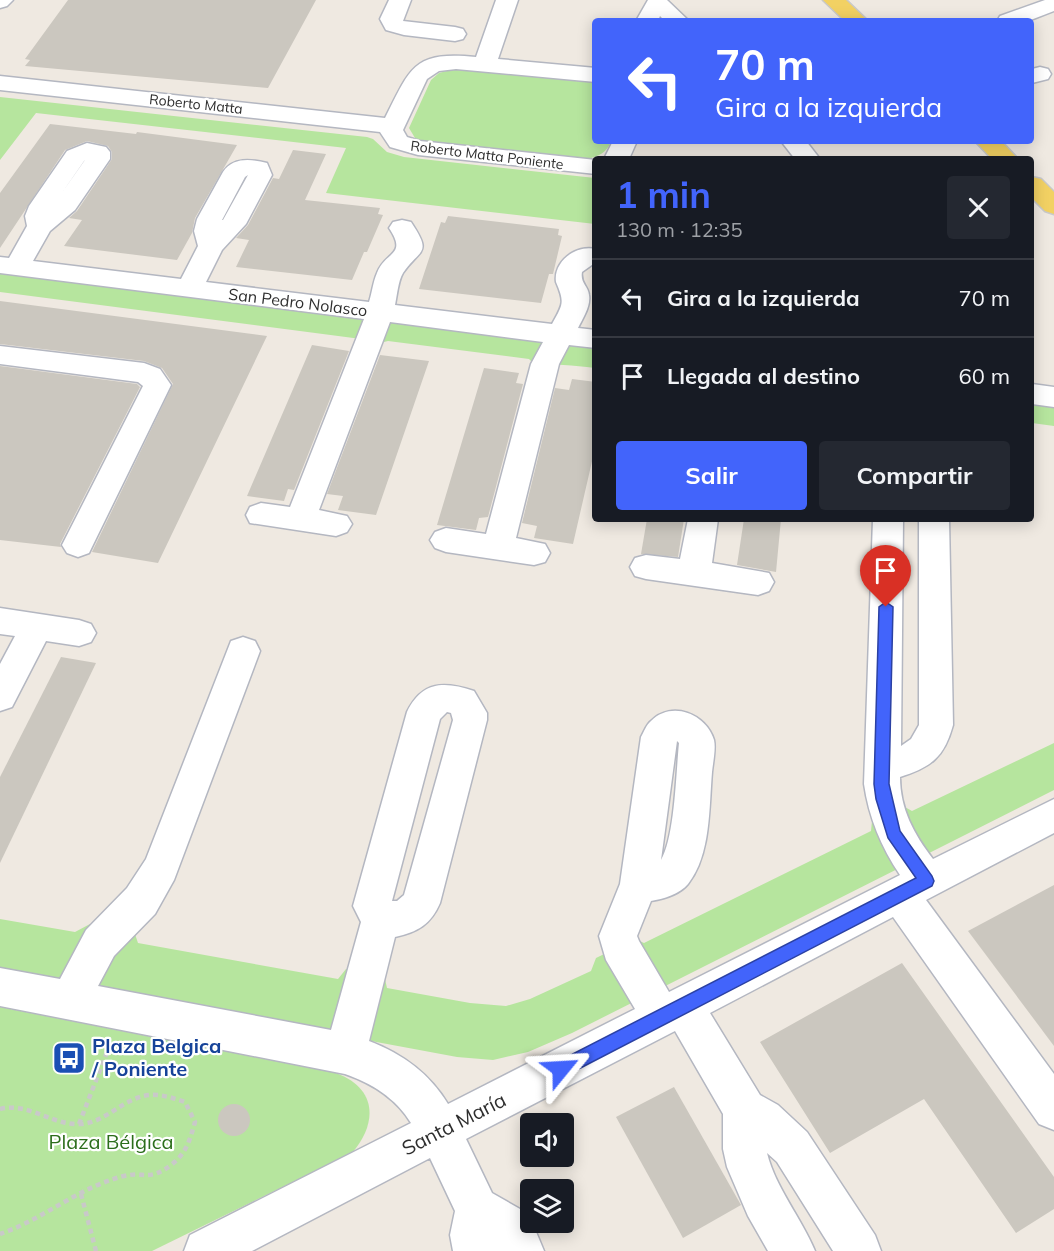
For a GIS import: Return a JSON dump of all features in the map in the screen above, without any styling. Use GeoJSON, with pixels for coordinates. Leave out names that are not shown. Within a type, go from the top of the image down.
{"type":"FeatureCollection","features":[{"type":"Feature","properties":{"kind":"main road"},"geometry":{"type":"LineString","coordinates":[[834,0],[854,18]]}},
{"type":"Feature","properties":{"kind":"main road"},"geometry":{"type":"LineString","coordinates":[[990,144],[1003,156]]}},
{"type":"Feature","properties":{"kind":"street"},"geometry":{"type":"LineString","coordinates":[[400,0],[392,19],[394,25],[404,29],[456,34]]}},
{"type":"Feature","properties":{"kind":"street"},"geometry":{"type":"LineString","coordinates":[[485,64],[507,0]]}},
{"type":"Feature","properties":{"kind":"street"},"geometry":{"type":"LineString","coordinates":[[648,18],[655,3],[658,2],[675,18]]}},
{"type":"Feature","properties":{"kind":"street"},"geometry":{"type":"LineString","coordinates":[[1016,18],[1054,4]]}},
{"type":"Feature","properties":{"kind":"street"},"geometry":{"type":"LineString","coordinates":[[392,126],[421,71],[433,64],[448,62],[485,64],[592,75]]}},
{"type":"Feature","properties":{"kind":"street","name":"Roberto Matta"},"geometry":{"type":"LineString","coordinates":[[0,83],[392,126]]}},
{"type":"Feature","properties":{"kind":"street","name":"Roberto Matta Poniente"},"geometry":{"type":"LineString","coordinates":[[392,126],[393,136],[411,147],[592,167]]}},
{"type":"Feature","properties":{"kind":"street"},"geometry":{"type":"LineString","coordinates":[[796,144],[806,156]]}},
{"type":"Feature","properties":{"kind":"street"},"geometry":{"type":"LineString","coordinates":[[300,519],[380,312],[390,272],[409,252],[410,240],[404,224]]}},
{"type":"Feature","properties":{"kind":"street"},"geometry":{"type":"LineString","coordinates":[[9,266],[40,226]]}},
{"type":"Feature","properties":{"kind":"street"},"geometry":{"type":"LineString","coordinates":[[189,288],[212,246]]}},
{"type":"Feature","properties":{"kind":"street","name":"San Pedro Nolasco"},"geometry":{"type":"LineString","coordinates":[[9,266],[592,339]]}},
{"type":"Feature","properties":{"kind":"street"},"geometry":{"type":"LineString","coordinates":[[498,548],[545,364],[574,309],[589,267]]}},
{"type":"Feature","properties":{"kind":"street"},"geometry":{"type":"LineString","coordinates":[[0,355],[144,373],[155,380],[156,391],[78,545]]}},
{"type":"Feature","properties":{"kind":"street"},"geometry":{"type":"LineString","coordinates":[[1034,394],[1054,397]]}},
{"type":"Feature","properties":{"kind":"street"},"geometry":{"type":"LineString","coordinates":[[261,515],[336,524]]}},
{"type":"Feature","properties":{"kind":"street"},"geometry":{"type":"LineString","coordinates":[[694,573],[702,522]]}},
{"type":"Feature","properties":{"kind":"street"},"geometry":{"type":"LineString","coordinates":[[888,522],[884,799],[913,888],[1054,1109]]}},
{"type":"Feature","properties":{"kind":"street"},"geometry":{"type":"LineString","coordinates":[[883,766],[913,759],[929,744],[934,735],[936,725],[934,522]]}},
{"type":"Feature","properties":{"kind":"street"},"geometry":{"type":"LineString","coordinates":[[446,540],[534,553]]}},
{"type":"Feature","properties":{"kind":"street"},"geometry":{"type":"LineString","coordinates":[[646,567],[758,582]]}},
{"type":"Feature","properties":{"kind":"street"},"geometry":{"type":"LineString","coordinates":[[886,607],[935,615]]}},
{"type":"Feature","properties":{"kind":"street"},"geometry":{"type":"LineString","coordinates":[[0,621],[79,633]]}},
{"type":"Feature","properties":{"kind":"street"},"geometry":{"type":"LineString","coordinates":[[0,698],[36,626]]}},
{"type":"Feature","properties":{"kind":"street"},"geometry":{"type":"LineString","coordinates":[[70,1000],[100,942],[141,901],[161,868],[243,651]]}},
{"type":"Feature","properties":{"kind":"street"},"geometry":{"type":"LineString","coordinates":[[455,698],[467,706],[470,720],[421,903],[416,911],[399,919],[381,918],[374,913],[372,906],[424,712],[436,700],[455,698]]}},
{"type":"Feature","properties":{"kind":"street","name":"Santa María"},"geometry":{"type":"LineString","coordinates":[[206,1251],[1054,815]]}},
{"type":"Feature","properties":{"kind":"street"},"geometry":{"type":"LineString","coordinates":[[639,884],[618,936],[620,947],[672,1011],[745,1110],[763,1120],[792,1148],[859,1251]]}},
{"type":"Feature","properties":{"kind":"street"},"geometry":{"type":"LineString","coordinates":[[345,1053],[381,918]]}},
{"type":"Feature","properties":{"kind":"street"},"geometry":{"type":"LineString","coordinates":[[0,987],[345,1053],[383,1067],[403,1082],[424,1104],[440,1131],[476,1230],[499,1218],[509,1226],[522,1251]]}},
{"type":"Feature","properties":{"kind":"street"},"geometry":{"type":"LineString","coordinates":[[745,1110],[742,1142],[746,1164],[756,1187],[793,1251]]}},
{"type":"Feature","properties":{"kind":"path"},"geometry":{"type":"LineString","coordinates":[[79,1124],[124,1010]]}},
{"type":"Feature","properties":{"kind":"path"},"geometry":{"type":"LineString","coordinates":[[0,1109],[24,1106],[54,1119],[79,1124],[103,1119],[144,1094],[165,1094],[185,1102],[195,1122],[186,1151],[171,1165],[150,1177],[128,1175],[101,1182],[21,1227],[0,1234]]}},
{"type":"Feature","properties":{"kind":"path"},"geometry":{"type":"LineString","coordinates":[[81,1194],[96,1251]]}},
{"type":"Feature","properties":{"kind":"green space"},"geometry":{"type":"Polygon","coordinates":[[[458,68],[592,82],[592,144],[610,144],[600,154],[584,160],[426,142],[415,138],[409,128],[431,80],[439,73],[458,68]]]}},
{"type":"Feature","properties":{"kind":"green space"},"geometry":{"type":"Polygon","coordinates":[[[0,97],[367,137],[373,139],[387,152],[404,157],[592,178],[592,224],[326,193],[346,148],[36,113],[0,160],[0,97]]]}},
{"type":"Feature","properties":{"kind":"green space"},"geometry":{"type":"Polygon","coordinates":[[[0,273],[592,348],[592,368],[532,362],[529,359],[0,292],[0,273]]]}},
{"type":"Feature","properties":{"kind":"green space"},"geometry":{"type":"Polygon","coordinates":[[[1034,403],[1054,406],[1054,426],[1034,423],[1034,403]]]}},
{"type":"Feature","properties":{"kind":"green space"},"geometry":{"type":"Polygon","coordinates":[[[1054,743],[1054,790],[572,1033],[528,1052],[493,1060],[457,1057],[0,972],[0,919],[75,932],[90,924],[135,934],[138,943],[338,979],[346,969],[385,979],[387,988],[470,1003],[506,1006],[530,999],[591,971],[596,958],[635,939],[644,943],[871,831],[872,821],[903,806],[912,811],[1054,743]]]}},
{"type":"Feature","properties":{"kind":"green space","name":"Plaza Bélgica"},"geometry":{"type":"Polygon","coordinates":[[[0,1007],[336,1073],[350,1080],[366,1097],[369,1118],[366,1130],[352,1153],[152,1251],[0,1251],[0,1007]]]}},
{"type":"Feature","properties":{"kind":"building"},"geometry":{"type":"Polygon","coordinates":[[[68,0],[316,0],[268,88],[25,66],[30,60],[25,59],[68,0]]]}},
{"type":"Feature","properties":{"kind":"building"},"geometry":{"type":"Polygon","coordinates":[[[50,124],[237,145],[195,218],[192,233],[177,260],[64,246],[82,220],[69,218],[77,211],[112,159],[112,152],[108,146],[87,141],[65,150],[0,248],[0,193],[50,124]]]}},
{"type":"Feature","properties":{"kind":"building"},"geometry":{"type":"Polygon","coordinates":[[[293,150],[326,154],[305,200],[380,208],[378,214],[383,215],[352,280],[236,267],[249,240],[236,238],[248,225],[273,178],[279,179],[293,150]]]}},
{"type":"Feature","properties":{"kind":"building"},"geometry":{"type":"Polygon","coordinates":[[[448,216],[559,229],[558,235],[562,236],[553,274],[549,274],[541,303],[419,289],[441,222],[445,223],[448,216]]]}},
{"type":"Feature","properties":{"kind":"building"},"geometry":{"type":"Polygon","coordinates":[[[0,301],[267,336],[158,563],[92,552],[173,384],[162,368],[144,361],[0,344],[0,301]]]}},
{"type":"Feature","properties":{"kind":"building"},"geometry":{"type":"Polygon","coordinates":[[[312,345],[349,351],[294,490],[288,489],[284,501],[247,496],[312,345]]]}},
{"type":"Feature","properties":{"kind":"building"},"geometry":{"type":"Polygon","coordinates":[[[380,355],[429,361],[376,515],[338,510],[343,496],[327,494],[380,355]]]}},
{"type":"Feature","properties":{"kind":"building"},"geometry":{"type":"Polygon","coordinates":[[[0,366],[137,384],[140,387],[60,544],[61,547],[0,540],[0,366]]]}},
{"type":"Feature","properties":{"kind":"building"},"geometry":{"type":"Polygon","coordinates":[[[484,368],[519,373],[516,383],[523,384],[488,517],[479,518],[476,530],[437,525],[484,368]]]}},
{"type":"Feature","properties":{"kind":"building"},"geometry":{"type":"Polygon","coordinates":[[[572,379],[592,382],[592,461],[573,544],[534,538],[537,526],[522,523],[555,388],[569,390],[572,379]]]}},
{"type":"Feature","properties":{"kind":"building"},"geometry":{"type":"Polygon","coordinates":[[[646,522],[684,522],[678,557],[641,554],[646,522]]]}},
{"type":"Feature","properties":{"kind":"building"},"geometry":{"type":"Polygon","coordinates":[[[744,522],[781,522],[776,572],[737,565],[744,522]]]}},
{"type":"Feature","properties":{"kind":"building"},"geometry":{"type":"Polygon","coordinates":[[[61,657],[96,663],[0,863],[0,777],[61,657]]]}},
{"type":"Feature","properties":{"kind":"building"},"geometry":{"type":"Polygon","coordinates":[[[1054,885],[1054,1046],[968,931],[1054,885]]]}},
{"type":"Feature","properties":{"kind":"building"},"geometry":{"type":"Polygon","coordinates":[[[902,963],[1054,1177],[1054,1209],[1016,1233],[924,1099],[830,1153],[760,1042],[902,963]]]}},
{"type":"Feature","properties":{"kind":"building"},"geometry":{"type":"Polygon","coordinates":[[[674,1087],[741,1205],[683,1238],[616,1117],[674,1087]]]}},
{"type":"Feature","properties":{"kind":"building"},"geometry":{"type":"Polygon","coordinates":[[[234,1104],[246,1108],[250,1120],[246,1132],[234,1136],[222,1132],[218,1120],[222,1108],[234,1104]]]}},
{"type":"Feature","properties":{"kind":"place","name":"Plaza Belgica / Poniente"},"geometry":{"type":"Point","coordinates":[69,1058]}},
{"type":"Feature","properties":{"kind":"route"},"geometry":{"type":"LineString","coordinates":[[561,1069],[927,881],[894,833],[884,799],[882,784],[886,607]]}}]}
